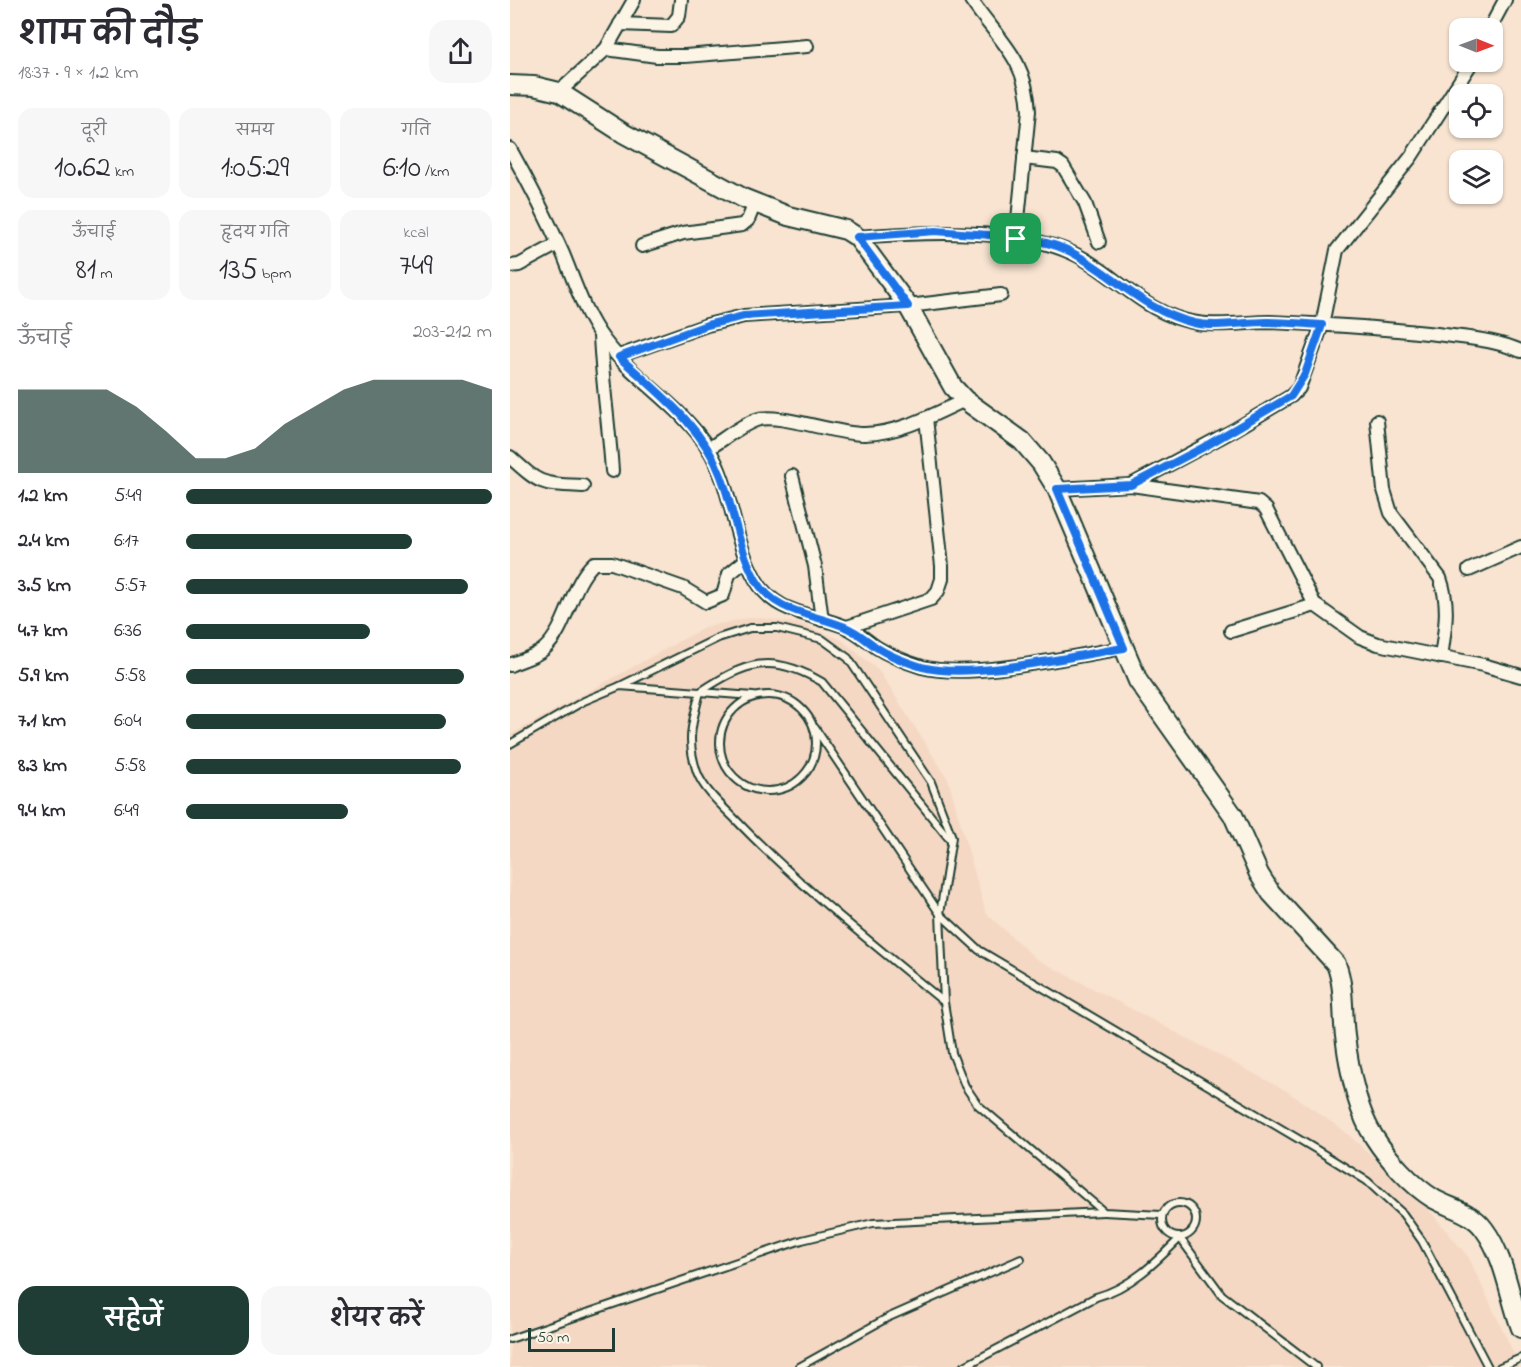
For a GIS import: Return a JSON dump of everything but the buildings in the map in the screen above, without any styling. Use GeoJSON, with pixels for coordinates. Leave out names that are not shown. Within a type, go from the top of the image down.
{"type":"FeatureCollection","features":[{"type":"Feature","properties":{"kind":"street"},"geometry":{"type":"LineString","coordinates":[[559,92],[606,50],[634,0]]}},
{"type":"Feature","properties":{"kind":"street"},"geometry":{"type":"LineString","coordinates":[[620,24],[671,26],[679,16],[681,0]]}},
{"type":"Feature","properties":{"kind":"street"},"geometry":{"type":"LineString","coordinates":[[971,0],[1019,64],[1024,79],[1029,111],[1016,239]]}},
{"type":"Feature","properties":{"kind":"street"},"geometry":{"type":"LineString","coordinates":[[1495,18],[1505,0]]}},
{"type":"Feature","properties":{"kind":"street"},"geometry":{"type":"LineString","coordinates":[[606,50],[657,56],[685,56],[807,46]]}},
{"type":"Feature","properties":{"kind":"street"},"geometry":{"type":"LineString","coordinates":[[1131,485],[1204,447],[1291,396],[1305,374],[1322,325],[1334,258],[1341,243],[1411,157],[1466,72]]}},
{"type":"Feature","properties":{"kind":"street"},"geometry":{"type":"LineString","coordinates":[[510,85],[534,86],[559,92],[623,134],[755,203],[788,216],[846,230],[857,237],[908,306],[953,387],[964,400],[1022,441],[1041,463],[1057,489],[1138,681],[1233,814],[1258,874],[1270,893],[1336,964],[1341,976],[1345,1035],[1354,1083],[1373,1136],[1411,1180],[1434,1198],[1472,1217],[1484,1229],[1496,1249],[1521,1328]]}},
{"type":"Feature","properties":{"kind":"street"},"geometry":{"type":"LineString","coordinates":[[510,149],[600,334],[619,357],[692,427],[708,449],[721,475],[746,560],[757,582],[772,599],[788,609],[847,627],[899,659],[923,667],[953,671],[980,670],[1124,648]]}},
{"type":"Feature","properties":{"kind":"street"},"geometry":{"type":"LineString","coordinates":[[1024,158],[1057,162],[1063,166],[1085,203],[1099,242]]}},
{"type":"Feature","properties":{"kind":"street"},"geometry":{"type":"LineString","coordinates":[[642,246],[683,233],[742,225],[748,220],[755,203]]}},
{"type":"Feature","properties":{"kind":"street"},"geometry":{"type":"LineString","coordinates":[[857,237],[936,231],[1016,239],[1064,249],[1086,260],[1128,293],[1152,306],[1194,323],[1208,325],[1267,322],[1389,328],[1496,342],[1521,351]]}},
{"type":"Feature","properties":{"kind":"street"},"geometry":{"type":"LineString","coordinates":[[510,266],[558,244]]}},
{"type":"Feature","properties":{"kind":"street"},"geometry":{"type":"LineString","coordinates":[[619,357],[707,325],[744,316],[908,306],[1001,296]]}},
{"type":"Feature","properties":{"kind":"street"},"geometry":{"type":"LineString","coordinates":[[600,334],[603,393],[609,421],[612,471]]}},
{"type":"Feature","properties":{"kind":"street"},"geometry":{"type":"LineString","coordinates":[[708,449],[757,420],[775,419],[862,434],[890,431],[926,418],[964,400]]}},
{"type":"Feature","properties":{"kind":"street"},"geometry":{"type":"LineString","coordinates":[[847,627],[931,598],[938,591],[942,566],[926,418]]}},
{"type":"Feature","properties":{"kind":"street"},"geometry":{"type":"LineString","coordinates":[[1377,421],[1384,490],[1391,513],[1440,578],[1444,590],[1446,620],[1441,657]]}},
{"type":"Feature","properties":{"kind":"street"},"geometry":{"type":"LineString","coordinates":[[510,457],[536,480],[551,484],[583,486]]}},
{"type":"Feature","properties":{"kind":"street"},"geometry":{"type":"LineString","coordinates":[[792,476],[813,557],[822,620]]}},
{"type":"Feature","properties":{"kind":"street"},"geometry":{"type":"LineString","coordinates":[[1057,489],[1131,485],[1259,502],[1266,509],[1315,605],[1360,637],[1378,644],[1521,676]]}},
{"type":"Feature","properties":{"kind":"street"},"geometry":{"type":"LineString","coordinates":[[1469,570],[1521,547]]}},
{"type":"Feature","properties":{"kind":"street"},"geometry":{"type":"LineString","coordinates":[[510,665],[534,655],[550,642],[582,578],[594,563],[612,563],[683,588],[706,602],[723,595],[729,574],[746,560]]}},
{"type":"Feature","properties":{"kind":"street"},"geometry":{"type":"LineString","coordinates":[[1231,631],[1315,605]]}},
{"type":"Feature","properties":{"kind":"lane"},"geometry":{"type":"LineString","coordinates":[[510,744],[584,701],[735,632],[777,628],[822,639],[848,657],[931,782],[951,841],[940,914],[944,1002],[952,1053],[965,1086],[978,1105],[1104,1212]]}},
{"type":"Feature","properties":{"kind":"lane"},"geometry":{"type":"LineString","coordinates":[[944,1002],[812,895],[718,801],[698,776],[689,747],[689,733],[700,692],[734,670],[759,664],[774,663],[802,670],[822,682],[951,841]]}},
{"type":"Feature","properties":{"kind":"lane"},"geometry":{"type":"LineString","coordinates":[[620,686],[754,696],[772,694],[791,699],[805,711],[940,914],[979,950],[1367,1181],[1403,1214],[1422,1241],[1488,1367]]}},
{"type":"Feature","properties":{"kind":"lane"},"geometry":{"type":"LineString","coordinates":[[754,696],[737,706],[731,713],[725,721],[720,739],[722,758],[731,774],[746,786],[764,791],[783,789],[800,780],[812,765],[817,747],[815,728]]}},
{"type":"Feature","properties":{"kind":"lane"},"geometry":{"type":"LineString","coordinates":[[963,1367],[1148,1270],[1180,1238],[1187,1236],[1196,1226],[1195,1213],[1185,1204],[1178,1203],[1166,1209],[1162,1215],[1167,1234],[1180,1238],[1222,1295],[1316,1367]]}},
{"type":"Feature","properties":{"kind":"lane"},"geometry":{"type":"LineString","coordinates":[[510,1339],[750,1256],[802,1240],[873,1223],[1104,1212],[1162,1215]]}},
{"type":"Feature","properties":{"kind":"lane"},"geometry":{"type":"LineString","coordinates":[[799,1367],[887,1318],[1021,1259]]}},
{"type":"Feature","properties":{"kind":"lane"},"geometry":{"type":"LineString","coordinates":[[1500,1367],[1521,1358]]}},
{"type":"Feature","properties":{"kind":"shaded area"},"geometry":{"type":"Polygon","coordinates":[[[753,617],[802,624],[842,640],[879,671],[948,779],[986,913],[1035,958],[1285,1090],[1343,1130],[1419,1198],[1469,1258],[1520,1367],[510,1367],[510,735],[705,627],[753,617]]]}},
{"type":"Feature","properties":{"kind":"route"},"geometry":{"type":"LineString","coordinates":[[936,231],[1016,239],[1064,249],[1086,260],[1128,293],[1152,306],[1194,323],[1208,325],[1267,322],[1322,325],[1299,388],[1291,396],[1204,447],[1131,485],[1057,489],[1072,530],[1108,606],[1124,648],[980,670],[953,671],[923,667],[899,659],[847,627],[794,612],[782,607],[772,599],[757,582],[746,560],[721,475],[708,449],[692,427],[619,357],[707,325],[744,316],[908,306],[857,237],[936,231]]}}]}
